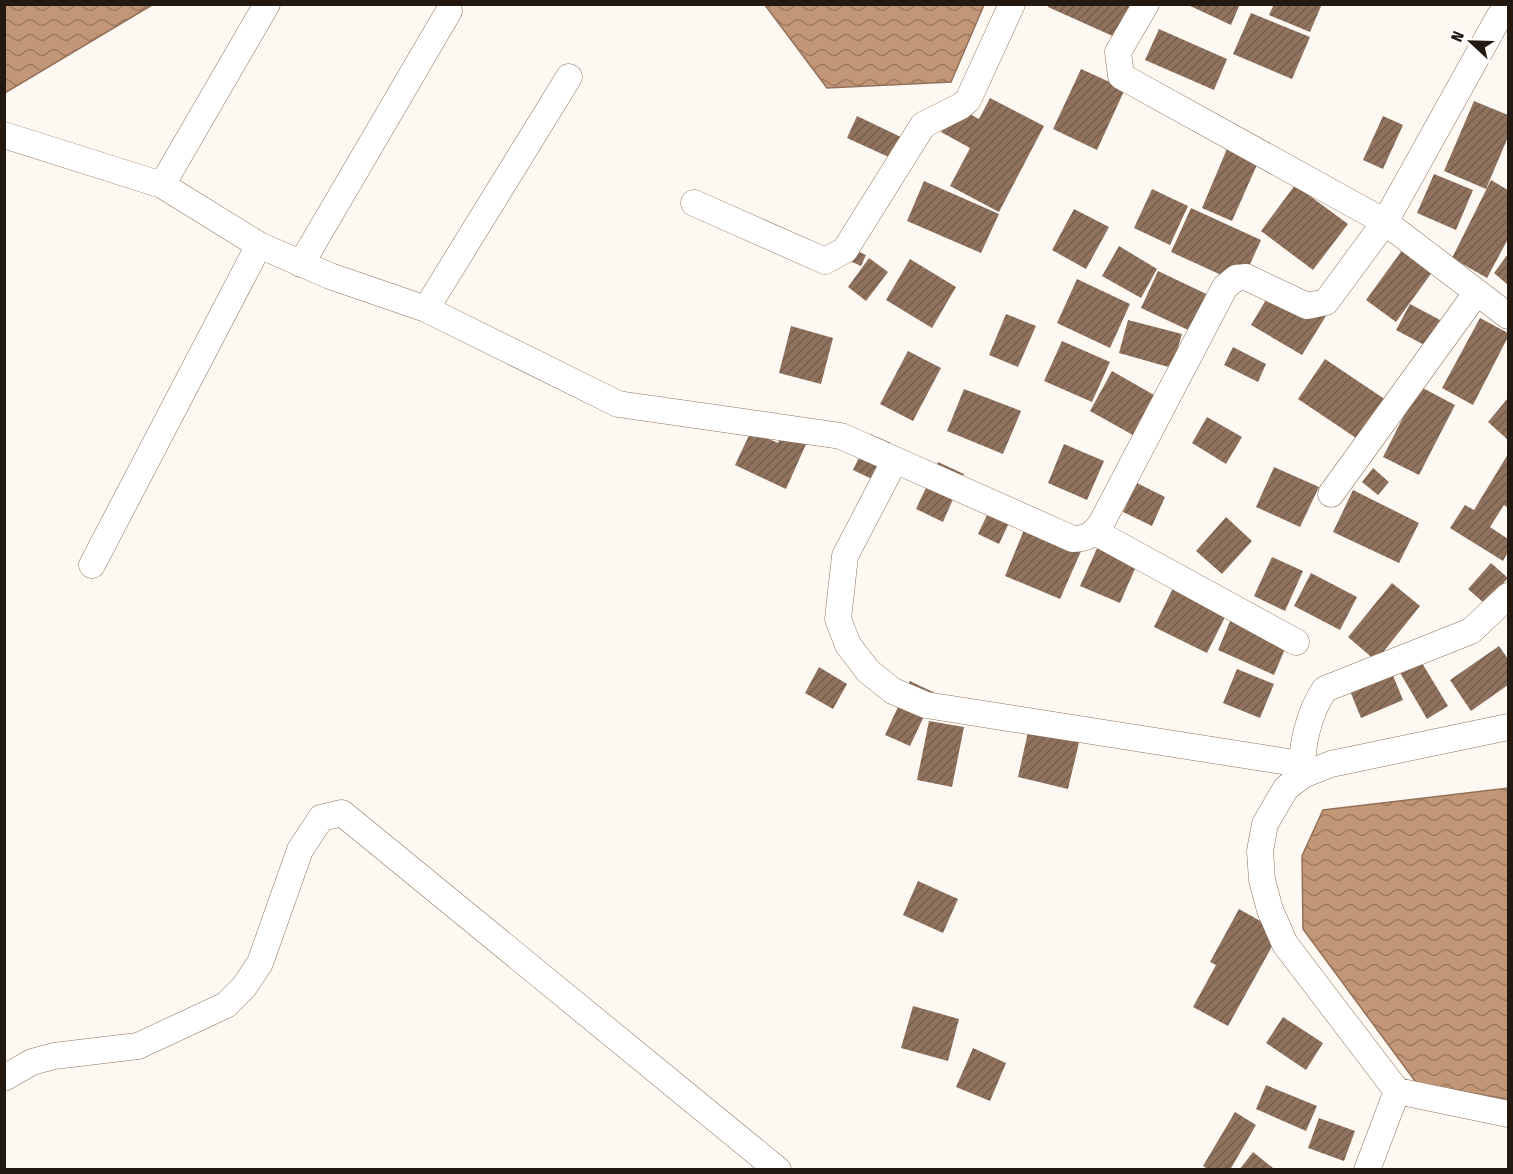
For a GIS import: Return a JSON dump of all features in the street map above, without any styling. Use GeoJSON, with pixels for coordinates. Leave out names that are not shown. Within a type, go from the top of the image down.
{"type":"FeatureCollection","features":[{"type":"Feature","properties":{"kind":"street"},"geometry":{"type":"LineString","coordinates":[[162,185],[267,4]]}},
{"type":"Feature","properties":{"kind":"street"},"geometry":{"type":"LineString","coordinates":[[694,203],[825,261],[844,250],[923,124],[961,106],[968,100],[1012,4]]}},
{"type":"Feature","properties":{"kind":"street"},"geometry":{"type":"LineString","coordinates":[[1146,4],[1118,52],[1120,76],[1385,222],[1509,316]]}},
{"type":"Feature","properties":{"kind":"street"},"geometry":{"type":"LineString","coordinates":[[4,135],[162,185],[259,245],[301,264],[426,309],[618,404],[841,436],[1073,539],[1088,537],[1095,532],[1226,287],[1236,278],[1246,278],[1307,306],[1318,306],[1326,302],[1385,222],[1499,17],[1509,6]]}},
{"type":"Feature","properties":{"kind":"street"},"geometry":{"type":"LineString","coordinates":[[301,264],[449,11]]}},
{"type":"Feature","properties":{"kind":"street"},"geometry":{"type":"LineString","coordinates":[[426,309],[569,77]]}},
{"type":"Feature","properties":{"kind":"street"},"geometry":{"type":"LineString","coordinates":[[92,565],[259,245]]}},
{"type":"Feature","properties":{"kind":"street"},"geometry":{"type":"LineString","coordinates":[[1330,494],[1477,291]]}},
{"type":"Feature","properties":{"kind":"street"},"geometry":{"type":"LineString","coordinates":[[895,460],[845,556],[838,619],[848,645],[868,671],[893,691],[926,705],[1302,769],[1509,727]]}},
{"type":"Feature","properties":{"kind":"street"},"geometry":{"type":"LineString","coordinates":[[1095,532],[1296,642]]}},
{"type":"Feature","properties":{"kind":"street"},"geometry":{"type":"LineString","coordinates":[[1509,596],[1489,617],[1471,631],[1325,689],[1314,708],[1302,769],[1286,788],[1265,824],[1260,851],[1262,880],[1270,910],[1285,944],[1397,1091],[1509,1114]]}},
{"type":"Feature","properties":{"kind":"street"},"geometry":{"type":"LineString","coordinates":[[4,1078],[32,1062],[54,1056],[138,1046],[226,1005],[244,987],[260,963],[300,850],[321,818],[342,813],[776,1169]]}},
{"type":"Feature","properties":{"kind":"street"},"geometry":{"type":"LineString","coordinates":[[1367,1170],[1397,1091]]}},
{"type":"Feature","properties":{"kind":"water"},"geometry":{"type":"Polygon","coordinates":[[[5,4],[152,4],[152,5],[5,93],[5,4]]]}},
{"type":"Feature","properties":{"kind":"water"},"geometry":{"type":"Polygon","coordinates":[[[765,5],[984,5],[951,82],[827,88],[765,5]]]}},
{"type":"Feature","properties":{"kind":"water"},"geometry":{"type":"Polygon","coordinates":[[[1508,788],[1508,1099],[1418,1085],[1303,929],[1302,856],[1323,810],[1508,788]]]}},
{"type":"Feature","properties":{"kind":"building"},"geometry":{"type":"Polygon","coordinates":[[[1049,4],[1132,4],[1117,38],[1048,7],[1049,4]]]}},
{"type":"Feature","properties":{"kind":"building"},"geometry":{"type":"Polygon","coordinates":[[[1186,4],[1240,4],[1231,25],[1186,4]]]}},
{"type":"Feature","properties":{"kind":"building"},"geometry":{"type":"Polygon","coordinates":[[[1274,4],[1322,4],[1310,32],[1269,15],[1274,4]]]}},
{"type":"Feature","properties":{"kind":"building"},"geometry":{"type":"Polygon","coordinates":[[[1251,13],[1310,37],[1292,79],[1233,54],[1251,13]]]}},
{"type":"Feature","properties":{"kind":"building"},"geometry":{"type":"Polygon","coordinates":[[[1159,29],[1227,59],[1214,90],[1145,60],[1159,29]]]}},
{"type":"Feature","properties":{"kind":"building"},"geometry":{"type":"Polygon","coordinates":[[[1081,69],[1125,89],[1097,150],[1053,129],[1081,69]]]}},
{"type":"Feature","properties":{"kind":"building"},"geometry":{"type":"Polygon","coordinates":[[[990,98],[1044,126],[999,212],[950,186],[970,148],[941,132],[955,106],[979,119],[990,98]]]}},
{"type":"Feature","properties":{"kind":"building"},"geometry":{"type":"Polygon","coordinates":[[[1474,101],[1508,115],[1508,137],[1486,189],[1444,171],[1474,101]]]}},
{"type":"Feature","properties":{"kind":"building"},"geometry":{"type":"Polygon","coordinates":[[[857,116],[903,138],[893,159],[847,138],[857,116]]]}},
{"type":"Feature","properties":{"kind":"building"},"geometry":{"type":"Polygon","coordinates":[[[1383,116],[1403,125],[1383,169],[1363,160],[1383,116]]]}},
{"type":"Feature","properties":{"kind":"building"},"geometry":{"type":"Polygon","coordinates":[[[1229,144],[1260,158],[1232,221],[1202,208],[1229,144]]]}},
{"type":"Feature","properties":{"kind":"building"},"geometry":{"type":"Polygon","coordinates":[[[1434,174],[1473,190],[1456,230],[1417,213],[1434,174]]]}},
{"type":"Feature","properties":{"kind":"building"},"geometry":{"type":"Polygon","coordinates":[[[1491,180],[1508,190],[1508,239],[1487,278],[1452,258],[1491,180]]]}},
{"type":"Feature","properties":{"kind":"building"},"geometry":{"type":"Polygon","coordinates":[[[924,181],[999,214],[981,253],[907,221],[924,181]]]}},
{"type":"Feature","properties":{"kind":"building"},"geometry":{"type":"Polygon","coordinates":[[[1295,185],[1348,224],[1313,270],[1261,231],[1295,185]]]}},
{"type":"Feature","properties":{"kind":"building"},"geometry":{"type":"Polygon","coordinates":[[[1152,189],[1188,206],[1170,245],[1134,228],[1152,189]]]}},
{"type":"Feature","properties":{"kind":"building"},"geometry":{"type":"Polygon","coordinates":[[[1191,208],[1261,240],[1241,284],[1171,252],[1191,208]]]}},
{"type":"Feature","properties":{"kind":"building"},"geometry":{"type":"Polygon","coordinates":[[[1074,209],[1109,227],[1086,269],[1052,250],[1074,209]]]}},
{"type":"Feature","properties":{"kind":"building"},"geometry":{"type":"Polygon","coordinates":[[[840,243],[866,255],[861,266],[835,254],[840,243]]]}},
{"type":"Feature","properties":{"kind":"building"},"geometry":{"type":"Polygon","coordinates":[[[1119,246],[1157,269],[1141,298],[1102,276],[1119,246]]]}},
{"type":"Feature","properties":{"kind":"building"},"geometry":{"type":"Polygon","coordinates":[[[1403,249],[1433,271],[1396,322],[1366,300],[1403,249]]]}},
{"type":"Feature","properties":{"kind":"building"},"geometry":{"type":"Polygon","coordinates":[[[1508,254],[1508,285],[1494,273],[1508,254]]]}},
{"type":"Feature","properties":{"kind":"building"},"geometry":{"type":"Polygon","coordinates":[[[869,258],[888,272],[866,301],[848,287],[869,258]]]}},
{"type":"Feature","properties":{"kind":"building"},"geometry":{"type":"Polygon","coordinates":[[[910,259],[956,287],[932,328],[886,300],[910,259]]]}},
{"type":"Feature","properties":{"kind":"building"},"geometry":{"type":"Polygon","coordinates":[[[1158,271],[1219,300],[1201,336],[1141,308],[1158,271]]]}},
{"type":"Feature","properties":{"kind":"building"},"geometry":{"type":"Polygon","coordinates":[[[1077,279],[1130,304],[1110,348],[1057,323],[1077,279]]]}},
{"type":"Feature","properties":{"kind":"building"},"geometry":{"type":"Polygon","coordinates":[[[1277,281],[1329,311],[1302,355],[1251,325],[1277,281]]]}},
{"type":"Feature","properties":{"kind":"building"},"geometry":{"type":"Polygon","coordinates":[[[1410,304],[1442,321],[1428,347],[1396,330],[1410,304]]]}},
{"type":"Feature","properties":{"kind":"building"},"geometry":{"type":"Polygon","coordinates":[[[1006,314],[1036,326],[1018,367],[989,355],[1006,314]]]}},
{"type":"Feature","properties":{"kind":"building"},"geometry":{"type":"Polygon","coordinates":[[[1480,318],[1508,333],[1508,337],[1473,405],[1442,388],[1480,318]]]}},
{"type":"Feature","properties":{"kind":"building"},"geometry":{"type":"Polygon","coordinates":[[[1128,320],[1182,334],[1172,368],[1119,353],[1128,320]]]}},
{"type":"Feature","properties":{"kind":"building"},"geometry":{"type":"Polygon","coordinates":[[[791,326],[833,338],[821,384],[779,373],[791,326]]]}},
{"type":"Feature","properties":{"kind":"building"},"geometry":{"type":"Polygon","coordinates":[[[1062,341],[1110,362],[1092,402],[1044,381],[1062,341]]]}},
{"type":"Feature","properties":{"kind":"building"},"geometry":{"type":"Polygon","coordinates":[[[1233,347],[1266,364],[1258,382],[1224,365],[1233,347]]]}},
{"type":"Feature","properties":{"kind":"building"},"geometry":{"type":"Polygon","coordinates":[[[908,351],[941,368],[913,421],[880,404],[908,351]]]}},
{"type":"Feature","properties":{"kind":"building"},"geometry":{"type":"Polygon","coordinates":[[[1325,359],[1386,400],[1359,440],[1298,399],[1325,359]]]}},
{"type":"Feature","properties":{"kind":"building"},"geometry":{"type":"Polygon","coordinates":[[[1112,371],[1161,399],[1140,439],[1090,411],[1112,371]]]}},
{"type":"Feature","properties":{"kind":"building"},"geometry":{"type":"Polygon","coordinates":[[[1419,386],[1455,405],[1419,475],[1383,457],[1419,386]]]}},
{"type":"Feature","properties":{"kind":"building"},"geometry":{"type":"Polygon","coordinates":[[[964,389],[1021,411],[1003,454],[947,431],[964,389]]]}},
{"type":"Feature","properties":{"kind":"building"},"geometry":{"type":"Polygon","coordinates":[[[1508,398],[1508,440],[1488,422],[1508,398]]]}},
{"type":"Feature","properties":{"kind":"building"},"geometry":{"type":"Polygon","coordinates":[[[1207,417],[1242,437],[1226,464],[1192,443],[1207,417]]]}},
{"type":"Feature","properties":{"kind":"building"},"geometry":{"type":"Polygon","coordinates":[[[751,431],[778,443],[783,431],[807,442],[786,489],[735,465],[751,431]]]}},
{"type":"Feature","properties":{"kind":"building"},"geometry":{"type":"Polygon","coordinates":[[[870,434],[891,443],[874,480],[853,470],[870,434]]]}},
{"type":"Feature","properties":{"kind":"building"},"geometry":{"type":"Polygon","coordinates":[[[1064,444],[1104,461],[1087,500],[1048,483],[1064,444]]]}},
{"type":"Feature","properties":{"kind":"building"},"geometry":{"type":"Polygon","coordinates":[[[1508,454],[1508,508],[1504,505],[1490,527],[1508,539],[1508,552],[1503,561],[1450,528],[1465,505],[1474,510],[1508,454]]]}},
{"type":"Feature","properties":{"kind":"building"},"geometry":{"type":"Polygon","coordinates":[[[938,462],[964,474],[943,522],[916,509],[938,462]]]}},
{"type":"Feature","properties":{"kind":"building"},"geometry":{"type":"Polygon","coordinates":[[[1274,467],[1319,487],[1300,527],[1256,507],[1274,467]]]}},
{"type":"Feature","properties":{"kind":"building"},"geometry":{"type":"Polygon","coordinates":[[[1373,468],[1389,482],[1378,495],[1362,482],[1373,468]]]}},
{"type":"Feature","properties":{"kind":"building"},"geometry":{"type":"Polygon","coordinates":[[[1137,483],[1165,497],[1152,526],[1123,512],[1137,483]]]}},
{"type":"Feature","properties":{"kind":"building"},"geometry":{"type":"Polygon","coordinates":[[[1353,490],[1419,523],[1399,563],[1333,532],[1353,490]]]}},
{"type":"Feature","properties":{"kind":"building"},"geometry":{"type":"Polygon","coordinates":[[[988,513],[1009,523],[999,544],[978,534],[988,513]]]}},
{"type":"Feature","properties":{"kind":"building"},"geometry":{"type":"Polygon","coordinates":[[[1226,517],[1252,541],[1222,574],[1196,551],[1226,517]]]}},
{"type":"Feature","properties":{"kind":"building"},"geometry":{"type":"Polygon","coordinates":[[[1026,525],[1082,549],[1060,599],[1005,576],[1026,525]]]}},
{"type":"Feature","properties":{"kind":"building"},"geometry":{"type":"Polygon","coordinates":[[[1099,544],[1138,562],[1120,603],[1080,586],[1099,544]]]}},
{"type":"Feature","properties":{"kind":"building"},"geometry":{"type":"Polygon","coordinates":[[[1272,557],[1303,571],[1285,611],[1254,596],[1272,557]]]}},
{"type":"Feature","properties":{"kind":"building"},"geometry":{"type":"Polygon","coordinates":[[[1491,563],[1508,578],[1485,604],[1468,589],[1491,563]]]}},
{"type":"Feature","properties":{"kind":"building"},"geometry":{"type":"Polygon","coordinates":[[[1311,573],[1357,597],[1340,630],[1294,606],[1311,573]]]}},
{"type":"Feature","properties":{"kind":"building"},"geometry":{"type":"Polygon","coordinates":[[[1392,583],[1420,606],[1376,661],[1348,637],[1392,583]]]}},
{"type":"Feature","properties":{"kind":"building"},"geometry":{"type":"Polygon","coordinates":[[[1173,588],[1227,613],[1207,653],[1154,627],[1173,588]]]}},
{"type":"Feature","properties":{"kind":"building"},"geometry":{"type":"Polygon","coordinates":[[[1231,619],[1287,644],[1274,675],[1218,650],[1231,619]]]}},
{"type":"Feature","properties":{"kind":"building"},"geometry":{"type":"Polygon","coordinates":[[[1499,646],[1508,659],[1508,685],[1471,711],[1450,680],[1499,646]]]}},
{"type":"Feature","properties":{"kind":"building"},"geometry":{"type":"Polygon","coordinates":[[[1419,658],[1448,706],[1427,719],[1399,671],[1419,658]]]}},
{"type":"Feature","properties":{"kind":"building"},"geometry":{"type":"Polygon","coordinates":[[[819,667],[847,684],[833,709],[805,693],[819,667]]]}},
{"type":"Feature","properties":{"kind":"building"},"geometry":{"type":"Polygon","coordinates":[[[1237,669],[1274,684],[1260,718],[1223,703],[1237,669]]]}},
{"type":"Feature","properties":{"kind":"building"},"geometry":{"type":"Polygon","coordinates":[[[1392,673],[1403,700],[1361,718],[1350,691],[1392,673]]]}},
{"type":"Feature","properties":{"kind":"building"},"geometry":{"type":"Polygon","coordinates":[[[910,681],[935,693],[910,746],[885,735],[910,681]]]}},
{"type":"Feature","properties":{"kind":"building"},"geometry":{"type":"Polygon","coordinates":[[[929,721],[964,727],[952,787],[917,780],[929,721]]]}},
{"type":"Feature","properties":{"kind":"building"},"geometry":{"type":"Polygon","coordinates":[[[1030,723],[1081,734],[1068,789],[1018,777],[1030,723]]]}},
{"type":"Feature","properties":{"kind":"building"},"geometry":{"type":"Polygon","coordinates":[[[918,881],[958,899],[943,933],[903,915],[918,881]]]}},
{"type":"Feature","properties":{"kind":"building"},"geometry":{"type":"Polygon","coordinates":[[[1239,909],[1280,932],[1228,1026],[1193,1007],[1216,965],[1210,962],[1239,909]]]}},
{"type":"Feature","properties":{"kind":"building"},"geometry":{"type":"Polygon","coordinates":[[[913,1006],[959,1019],[948,1061],[901,1048],[913,1006]]]}},
{"type":"Feature","properties":{"kind":"building"},"geometry":{"type":"Polygon","coordinates":[[[1283,1017],[1323,1043],[1306,1070],[1266,1043],[1283,1017]]]}},
{"type":"Feature","properties":{"kind":"building"},"geometry":{"type":"Polygon","coordinates":[[[973,1048],[1006,1063],[990,1101],[956,1087],[973,1048]]]}},
{"type":"Feature","properties":{"kind":"building"},"geometry":{"type":"Polygon","coordinates":[[[1266,1085],[1317,1106],[1306,1131],[1256,1109],[1266,1085]]]}},
{"type":"Feature","properties":{"kind":"building"},"geometry":{"type":"Polygon","coordinates":[[[1235,1112],[1256,1125],[1230,1170],[1209,1170],[1203,1166],[1235,1112]]]}},
{"type":"Feature","properties":{"kind":"building"},"geometry":{"type":"Polygon","coordinates":[[[1319,1118],[1355,1131],[1344,1161],[1308,1148],[1319,1118]]]}},
{"type":"Feature","properties":{"kind":"building"},"geometry":{"type":"Polygon","coordinates":[[[1253,1152],[1273,1168],[1271,1170],[1239,1170],[1253,1152]]]}}]}
